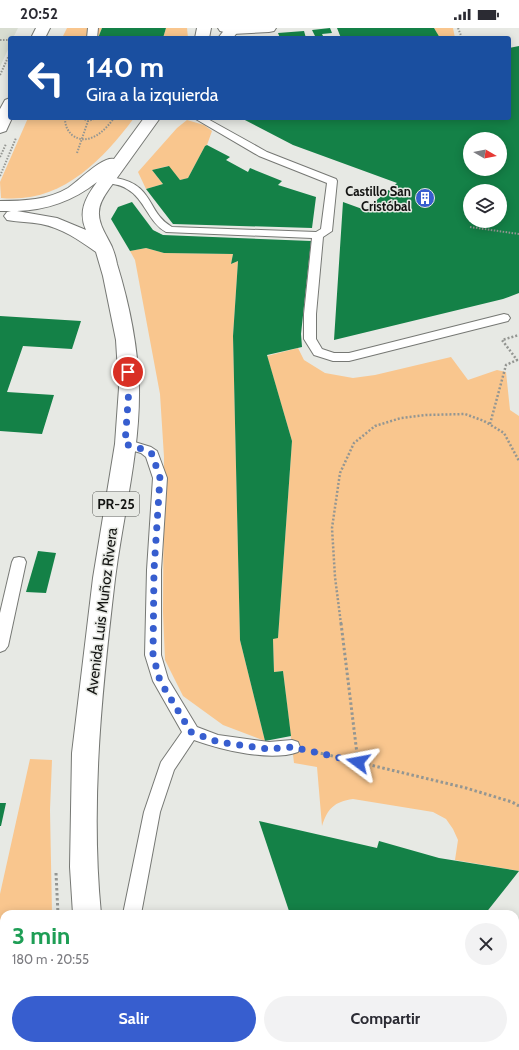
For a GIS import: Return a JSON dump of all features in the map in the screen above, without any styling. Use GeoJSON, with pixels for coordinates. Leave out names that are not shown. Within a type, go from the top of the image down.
{"type":"FeatureCollection","features":[{"type":"Feature","properties":{"kind":"main road"},"geometry":{"type":"LineString","coordinates":[[229,31],[268,28]]}},
{"type":"Feature","properties":{"kind":"main road"},"geometry":{"type":"LineString","coordinates":[[0,128],[8,109]]}},
{"type":"Feature","properties":{"kind":"main road","name":"Avenida Luis Muñoz Rivera"},"geometry":{"type":"LineString","coordinates":[[87,910],[83,867],[85,753],[104,578],[125,444],[129,388],[125,340],[112,276],[104,249],[93,226],[90,212],[95,198],[150,120]]}},
{"type":"Feature","properties":{"kind":"main road"},"geometry":{"type":"LineString","coordinates":[[0,206],[25,206],[43,203],[62,197],[78,188],[128,150]]}},
{"type":"Feature","properties":{"kind":"main road"},"geometry":{"type":"LineString","coordinates":[[0,215],[37,218],[60,223],[76,231],[104,249]]}},
{"type":"Feature","properties":{"kind":"lane"},"geometry":{"type":"LineString","coordinates":[[107,180],[121,183],[136,189],[162,227],[170,230],[318,235],[326,231],[332,181],[262,154],[202,120]]}},
{"type":"Feature","properties":{"kind":"lane"},"geometry":{"type":"LineString","coordinates":[[318,235],[310,314],[310,339],[318,352],[333,357],[349,357],[504,318]]}},
{"type":"Feature","properties":{"kind":"lane"},"geometry":{"type":"LineString","coordinates":[[125,444],[146,450],[152,454],[160,478],[154,570],[153,655],[160,681],[191,732],[218,742],[269,749],[292,747]]}},
{"type":"Feature","properties":{"kind":"lane"},"geometry":{"type":"LineString","coordinates":[[0,646],[19,562]]}},
{"type":"Feature","properties":{"kind":"lane"},"geometry":{"type":"LineString","coordinates":[[133,910],[152,812],[167,767],[191,732]]}},
{"type":"Feature","properties":{"kind":"path"},"geometry":{"type":"LineString","coordinates":[[0,75],[8,57]]}},
{"type":"Feature","properties":{"kind":"path"},"geometry":{"type":"LineString","coordinates":[[65,120],[67,129],[76,138],[81,140],[99,134],[106,129],[113,120]]}},
{"type":"Feature","properties":{"kind":"path"},"geometry":{"type":"LineString","coordinates":[[76,153],[88,121],[91,120]]}},
{"type":"Feature","properties":{"kind":"path"},"geometry":{"type":"LineString","coordinates":[[0,176],[19,132]]}},
{"type":"Feature","properties":{"kind":"path"},"geometry":{"type":"LineString","coordinates":[[380,191],[385,193]]}},
{"type":"Feature","properties":{"kind":"path"},"geometry":{"type":"LineString","coordinates":[[477,228],[519,234]]}},
{"type":"Feature","properties":{"kind":"path"},"geometry":{"type":"LineString","coordinates":[[490,424],[506,365],[517,360],[502,340],[519,335]]}},
{"type":"Feature","properties":{"kind":"path"},"geometry":{"type":"LineString","coordinates":[[358,762],[335,577],[332,528],[340,473],[354,443],[375,426],[401,418],[426,415],[465,414],[490,424],[504,433],[519,460]]}},
{"type":"Feature","properties":{"kind":"path"},"geometry":{"type":"LineString","coordinates":[[292,747],[466,788],[512,802],[519,806]]}},
{"type":"Feature","properties":{"kind":"path"},"geometry":{"type":"LineString","coordinates":[[56,866],[58,910]]}},
{"type":"Feature","properties":{"kind":"shaded area"},"geometry":{"type":"Polygon","coordinates":[[[0,28],[18,28],[14,36],[8,36],[8,49],[0,67],[0,28]]]}},
{"type":"Feature","properties":{"kind":"shaded area"},"geometry":{"type":"Polygon","coordinates":[[[67,28],[102,28],[99,36],[63,36],[67,28]]]}},
{"type":"Feature","properties":{"kind":"shaded area"},"geometry":{"type":"Polygon","coordinates":[[[166,28],[187,28],[188,36],[164,36],[166,28]]]}},
{"type":"Feature","properties":{"kind":"shaded area"},"geometry":{"type":"Polygon","coordinates":[[[434,28],[453,28],[455,36],[439,36],[434,28]]]}},
{"type":"Feature","properties":{"kind":"shaded area"},"geometry":{"type":"Polygon","coordinates":[[[27,120],[132,120],[108,150],[93,164],[77,177],[60,187],[42,194],[22,198],[1,198],[0,182],[27,120]]]}},
{"type":"Feature","properties":{"kind":"shaded area"},"geometry":{"type":"Polygon","coordinates":[[[187,120],[204,125],[212,131],[207,145],[205,146],[188,178],[180,180],[168,166],[152,170],[163,184],[146,189],[138,172],[177,128],[187,120]]]}},
{"type":"Feature","properties":{"kind":"shaded area"},"geometry":{"type":"Polygon","coordinates":[[[146,248],[164,253],[233,254],[231,264],[238,261],[233,336],[240,640],[265,741],[223,725],[183,696],[165,660],[163,612],[164,457],[160,394],[135,260],[130,251],[146,248]]]}},
{"type":"Feature","properties":{"kind":"shaded area"},"geometry":{"type":"Polygon","coordinates":[[[298,348],[304,360],[325,373],[353,378],[375,375],[451,357],[468,380],[497,370],[506,372],[510,410],[519,416],[519,871],[455,860],[458,840],[453,829],[446,819],[433,812],[353,799],[336,804],[329,810],[322,826],[317,767],[294,763],[283,671],[274,672],[273,639],[278,637],[292,441],[267,356],[298,348]]]}},
{"type":"Feature","properties":{"kind":"shaded area"},"geometry":{"type":"Polygon","coordinates":[[[30,759],[52,760],[50,810],[52,910],[0,910],[0,894],[30,759]]]}},
{"type":"Feature","properties":{"kind":"building"},"geometry":{"type":"Polygon","coordinates":[[[102,28],[166,28],[164,36],[99,36],[102,28]]]}},
{"type":"Feature","properties":{"kind":"building"},"geometry":{"type":"Polygon","coordinates":[[[330,28],[332,33],[322,34],[323,36],[315,36],[312,30],[330,28]]]}},
{"type":"Feature","properties":{"kind":"building"},"geometry":{"type":"Polygon","coordinates":[[[337,28],[434,28],[439,36],[340,36],[337,28]]]}},
{"type":"Feature","properties":{"kind":"building"},"geometry":{"type":"Polygon","coordinates":[[[304,31],[305,36],[279,36],[278,33],[304,31]]]}},
{"type":"Feature","properties":{"kind":"building","name":"Castillo San Cristóbal"},"geometry":{"type":"Polygon","coordinates":[[[519,46],[519,293],[503,299],[334,340],[343,202],[365,210],[397,183],[293,145],[245,120],[511,120],[511,48],[519,46]]]}},
{"type":"Feature","properties":{"kind":"building"},"geometry":{"type":"Polygon","coordinates":[[[207,145],[230,157],[226,160],[248,172],[250,168],[282,181],[278,185],[316,197],[312,228],[173,224],[146,189],[163,184],[152,170],[169,166],[180,180],[188,178],[205,146],[207,145]]]}},
{"type":"Feature","properties":{"kind":"building"},"geometry":{"type":"Polygon","coordinates":[[[132,202],[153,230],[163,235],[311,241],[301,334],[302,347],[267,355],[292,441],[278,638],[273,639],[274,672],[283,671],[291,736],[265,741],[240,640],[233,336],[238,261],[231,264],[233,254],[164,253],[146,248],[130,251],[111,219],[118,207],[132,202]]]}},
{"type":"Feature","properties":{"kind":"building"},"geometry":{"type":"Polygon","coordinates":[[[0,316],[81,321],[72,349],[23,346],[7,392],[54,395],[42,434],[0,431],[0,316]]]}},
{"type":"Feature","properties":{"kind":"building"},"geometry":{"type":"Polygon","coordinates":[[[38,551],[56,553],[46,593],[26,592],[38,551]]]}},
{"type":"Feature","properties":{"kind":"building"},"geometry":{"type":"Polygon","coordinates":[[[0,803],[6,803],[1,826],[0,826],[0,803]]]}},
{"type":"Feature","properties":{"kind":"building"},"geometry":{"type":"Polygon","coordinates":[[[259,821],[377,848],[379,841],[439,858],[519,871],[488,910],[289,910],[259,821]]]}},
{"type":"Feature","properties":{"kind":"place","name":"Castillo San Cristóbal"},"geometry":{"type":"Point","coordinates":[425,198]}},
{"type":"Feature","properties":{"kind":"route"},"geometry":{"type":"LineString","coordinates":[[128,372],[129,388],[125,444],[146,450],[152,454],[160,478],[154,570],[153,655],[160,681],[172,702],[191,732],[218,742],[269,749],[292,747],[358,762]]}}]}
